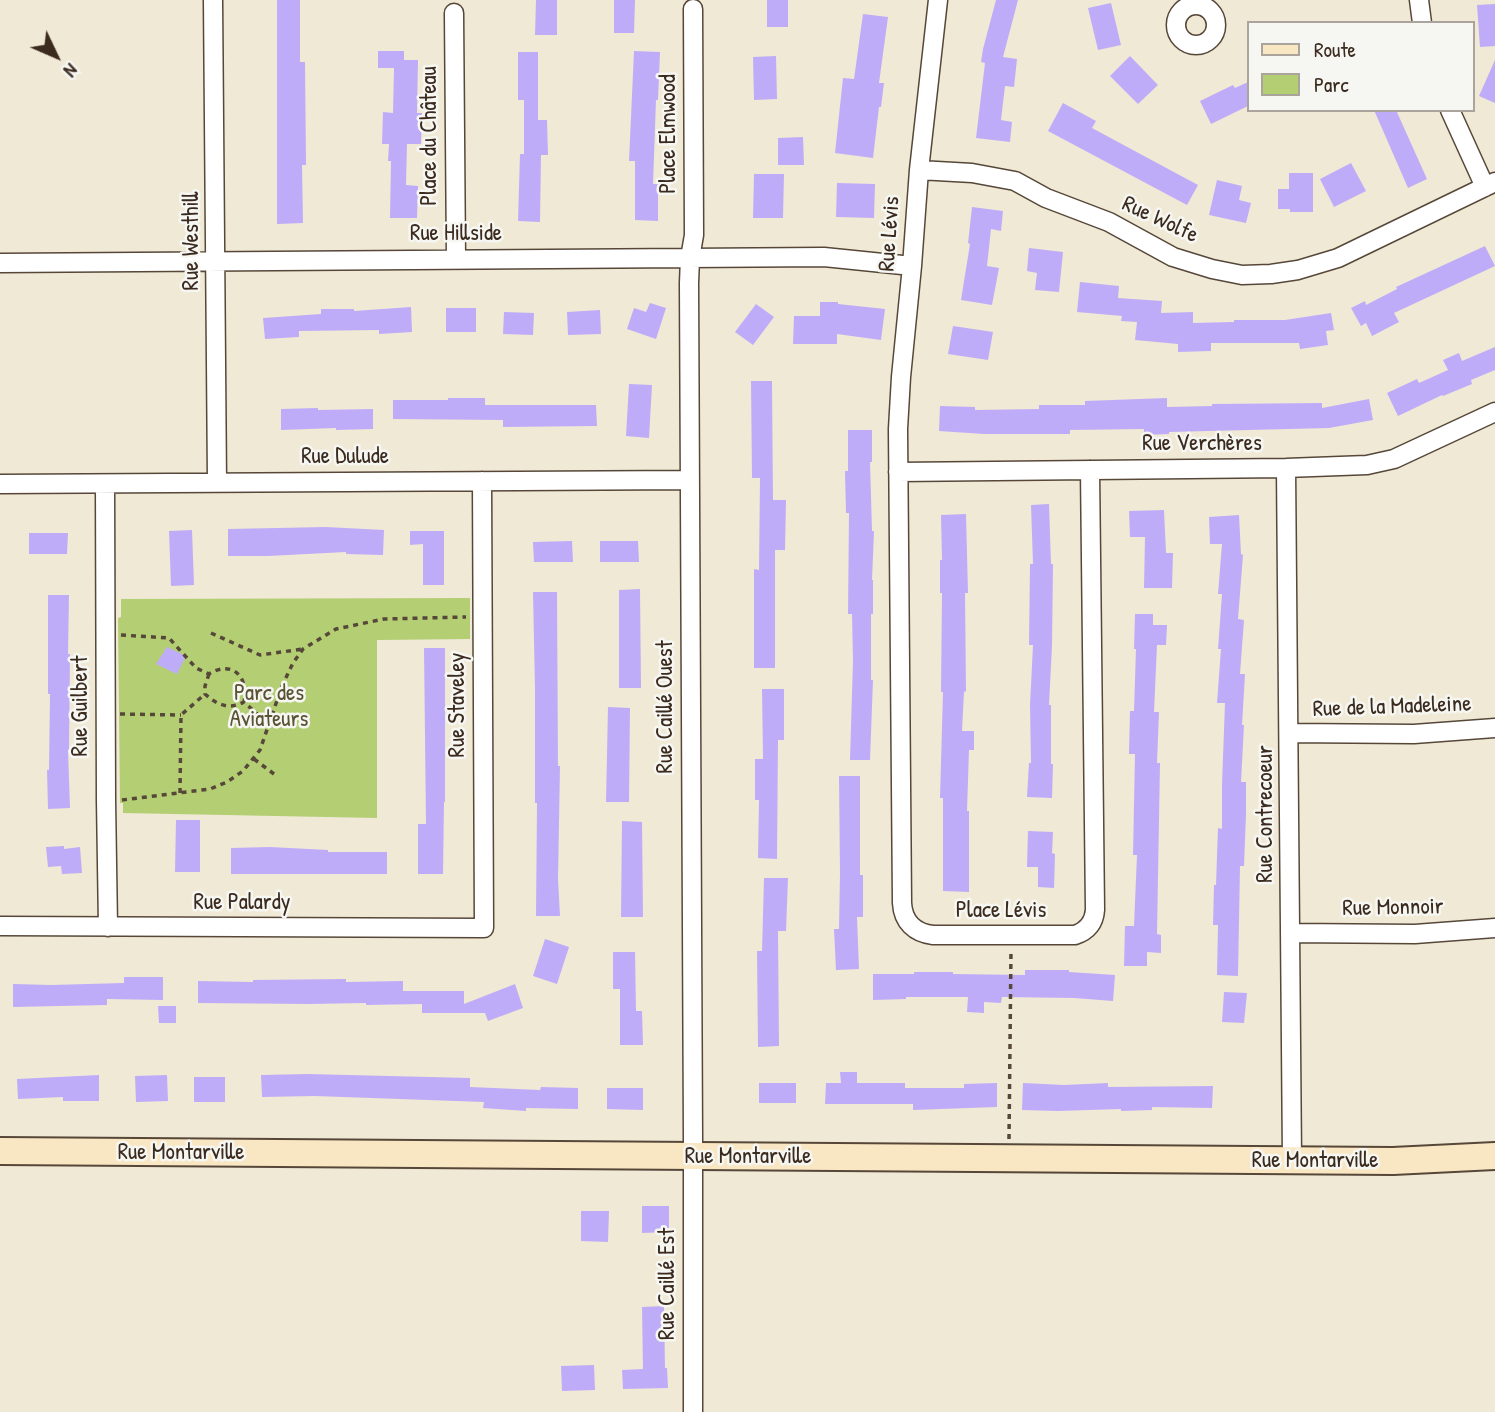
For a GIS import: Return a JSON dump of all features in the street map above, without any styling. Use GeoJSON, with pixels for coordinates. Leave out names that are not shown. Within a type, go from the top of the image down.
{"type":"FeatureCollection","features":[{"type":"Feature","properties":{"kind":"street","name":"Rue Westhill"},"geometry":{"type":"LineString","coordinates":[[214,0],[217,482]]}},
{"type":"Feature","properties":{"kind":"street","name":"Rue Lévis"},"geometry":{"type":"LineString","coordinates":[[898,472],[901,377],[937,0]]}},
{"type":"Feature","properties":{"kind":"street"},"geometry":{"type":"LineString","coordinates":[[1419,0],[1422,21]]}},
{"type":"Feature","properties":{"kind":"street","name":"Place Elmwood"},"geometry":{"type":"LineString","coordinates":[[690,258],[694,235],[693,9]]}},
{"type":"Feature","properties":{"kind":"street","name":"Place du Château"},"geometry":{"type":"LineString","coordinates":[[454,13],[456,259]]}},
{"type":"Feature","properties":{"kind":"street"},"geometry":{"type":"LineString","coordinates":[[1451,112],[1490,184]]}},
{"type":"Feature","properties":{"kind":"street","name":"Rue Wolfe"},"geometry":{"type":"LineString","coordinates":[[919,170],[972,173],[1016,181],[1046,198],[1109,222],[1173,257],[1242,275],[1298,271],[1338,258],[1490,184]]}},
{"type":"Feature","properties":{"kind":"street","name":"Rue Hillside"},"geometry":{"type":"LineString","coordinates":[[0,263],[824,257],[912,266]]}},
{"type":"Feature","properties":{"kind":"street","name":"Rue Caillé Ouest"},"geometry":{"type":"LineString","coordinates":[[690,258],[693,1157]]}},
{"type":"Feature","properties":{"kind":"street","name":"Rue Verchères"},"geometry":{"type":"LineString","coordinates":[[898,472],[1357,466],[1385,462],[1403,455],[1495,412]]}},
{"type":"Feature","properties":{"kind":"street","name":"Rue Contrecoeur"},"geometry":{"type":"LineString","coordinates":[[1286,468],[1292,1160]]}},
{"type":"Feature","properties":{"kind":"street","name":"Place Lévis"},"geometry":{"type":"LineString","coordinates":[[898,472],[902,909],[909,924],[928,935],[1075,935],[1088,928],[1095,915],[1090,470]]}},
{"type":"Feature","properties":{"kind":"street","name":"Rue Dulude"},"geometry":{"type":"LineString","coordinates":[[0,484],[689,480]]}},
{"type":"Feature","properties":{"kind":"street","name":"Rue Staveley"},"geometry":{"type":"LineString","coordinates":[[482,481],[484,928]]}},
{"type":"Feature","properties":{"kind":"street","name":"Rue Guilbert"},"geometry":{"type":"LineString","coordinates":[[104,484],[108,927]]}},
{"type":"Feature","properties":{"kind":"street","name":"Rue de la Madeleine"},"geometry":{"type":"LineString","coordinates":[[1289,733],[1413,734],[1495,728]]}},
{"type":"Feature","properties":{"kind":"street","name":"Rue Palardy"},"geometry":{"type":"LineString","coordinates":[[0,926],[484,928]]}},
{"type":"Feature","properties":{"kind":"street","name":"Rue Monnoir"},"geometry":{"type":"LineString","coordinates":[[1291,933],[1423,933],[1495,928]]}},
{"type":"Feature","properties":{"kind":"street","name":"Rue Montarville"},"geometry":{"type":"LineString","coordinates":[[0,1151],[1393,1161],[1495,1156]]}},
{"type":"Feature","properties":{"kind":"street","name":"Rue Caillé Est"},"geometry":{"type":"LineString","coordinates":[[692,1412],[693,1157]]}},
{"type":"Feature","properties":{"kind":"path"},"geometry":{"type":"LineString","coordinates":[[106,800],[128,800],[210,789],[243,771],[254,759],[265,736],[293,663],[303,649],[336,629],[384,619],[482,617]]}},
{"type":"Feature","properties":{"kind":"path"},"geometry":{"type":"LineString","coordinates":[[211,633],[260,655],[303,649]]}},
{"type":"Feature","properties":{"kind":"path"},"geometry":{"type":"LineString","coordinates":[[105,634],[169,638],[197,668],[209,674]]}},
{"type":"Feature","properties":{"kind":"path"},"geometry":{"type":"LineString","coordinates":[[205,695],[209,674],[225,668],[234,671],[245,684],[244,702]]}},
{"type":"Feature","properties":{"kind":"path"},"geometry":{"type":"LineString","coordinates":[[205,695],[225,706],[236,706],[244,702]]}},
{"type":"Feature","properties":{"kind":"path"},"geometry":{"type":"LineString","coordinates":[[105,714],[181,715],[205,695]]}},
{"type":"Feature","properties":{"kind":"path"},"geometry":{"type":"LineString","coordinates":[[244,702],[268,724]]}},
{"type":"Feature","properties":{"kind":"path"},"geometry":{"type":"LineString","coordinates":[[180,793],[181,715]]}},
{"type":"Feature","properties":{"kind":"path"},"geometry":{"type":"LineString","coordinates":[[254,759],[274,774]]}},
{"type":"Feature","properties":{"kind":"path"},"geometry":{"type":"LineString","coordinates":[[1009,1142],[1012,935]]}},
{"type":"Feature","properties":{"kind":"green space","name":"Parc des Aviateurs"},"geometry":{"type":"Polygon","coordinates":[[[470,598],[470,639],[377,640],[377,818],[123,813],[123,803],[120,803],[118,618],[121,617],[121,599],[470,598]]]}},
{"type":"Feature","properties":{"kind":"building"},"geometry":{"type":"Polygon","coordinates":[[[277,0],[300,0],[300,62],[305,62],[306,165],[302,165],[303,223],[277,224],[277,0]]]}},
{"type":"Feature","properties":{"kind":"building"},"geometry":{"type":"Polygon","coordinates":[[[536,0],[557,0],[557,35],[535,35],[536,0]]]}},
{"type":"Feature","properties":{"kind":"building"},"geometry":{"type":"Polygon","coordinates":[[[614,0],[635,0],[634,33],[614,33],[614,0]]]}},
{"type":"Feature","properties":{"kind":"building"},"geometry":{"type":"Polygon","coordinates":[[[767,0],[788,0],[788,27],[767,27],[767,0]]]}},
{"type":"Feature","properties":{"kind":"building"},"geometry":{"type":"Polygon","coordinates":[[[996,0],[1018,0],[1003,57],[1017,59],[1014,87],[1005,86],[1001,120],[1012,122],[1010,142],[976,138],[985,63],[981,62],[996,0]]]}},
{"type":"Feature","properties":{"kind":"building"},"geometry":{"type":"Polygon","coordinates":[[[1111,3],[1121,45],[1098,50],[1088,8],[1111,3]]]}},
{"type":"Feature","properties":{"kind":"building"},"geometry":{"type":"Polygon","coordinates":[[[1495,4],[1495,46],[1480,47],[1477,5],[1495,4]]]}},
{"type":"Feature","properties":{"kind":"building"},"geometry":{"type":"Polygon","coordinates":[[[863,14],[888,17],[879,83],[884,83],[873,158],[835,153],[843,78],[854,79],[863,14]]]}},
{"type":"Feature","properties":{"kind":"building"},"geometry":{"type":"Polygon","coordinates":[[[378,51],[404,51],[404,60],[418,60],[417,113],[422,113],[421,144],[407,144],[406,185],[418,186],[417,218],[390,218],[391,161],[388,161],[389,144],[382,144],[383,112],[393,113],[394,68],[378,68],[378,51]]]}},
{"type":"Feature","properties":{"kind":"building"},"geometry":{"type":"Polygon","coordinates":[[[634,51],[660,52],[653,184],[658,184],[658,221],[635,220],[635,161],[629,161],[634,51]]]}},
{"type":"Feature","properties":{"kind":"building"},"geometry":{"type":"Polygon","coordinates":[[[518,52],[538,52],[538,120],[547,120],[548,155],[541,155],[540,222],[518,221],[520,154],[524,154],[524,100],[518,100],[518,52]]]}},
{"type":"Feature","properties":{"kind":"building"},"geometry":{"type":"Polygon","coordinates":[[[776,56],[777,99],[754,100],[753,57],[776,56]]]}},
{"type":"Feature","properties":{"kind":"building"},"geometry":{"type":"Polygon","coordinates":[[[1130,56],[1158,85],[1138,104],[1110,76],[1130,56]]]}},
{"type":"Feature","properties":{"kind":"building"},"geometry":{"type":"Polygon","coordinates":[[[1495,60],[1495,103],[1479,96],[1495,60]]]}},
{"type":"Feature","properties":{"kind":"building"},"geometry":{"type":"Polygon","coordinates":[[[1246,83],[1246,107],[1211,124],[1200,101],[1233,85],[1235,88],[1246,83]]]}},
{"type":"Feature","properties":{"kind":"building"},"geometry":{"type":"Polygon","coordinates":[[[1063,103],[1096,121],[1092,128],[1198,185],[1187,205],[1048,131],[1063,103]]]}},
{"type":"Feature","properties":{"kind":"building"},"geometry":{"type":"Polygon","coordinates":[[[1375,112],[1397,112],[1427,179],[1408,188],[1375,112]]]}},
{"type":"Feature","properties":{"kind":"building"},"geometry":{"type":"Polygon","coordinates":[[[803,137],[804,165],[778,165],[778,138],[803,137]]]}},
{"type":"Feature","properties":{"kind":"building"},"geometry":{"type":"Polygon","coordinates":[[[1351,163],[1366,191],[1334,207],[1320,179],[1351,163]]]}},
{"type":"Feature","properties":{"kind":"building"},"geometry":{"type":"Polygon","coordinates":[[[1289,173],[1313,173],[1313,212],[1278,209],[1278,189],[1289,189],[1289,173]]]}},
{"type":"Feature","properties":{"kind":"building"},"geometry":{"type":"Polygon","coordinates":[[[754,174],[784,174],[783,218],[753,218],[754,174]]]}},
{"type":"Feature","properties":{"kind":"building"},"geometry":{"type":"Polygon","coordinates":[[[1217,180],[1242,186],[1239,200],[1251,203],[1246,223],[1209,215],[1217,180]]]}},
{"type":"Feature","properties":{"kind":"building"},"geometry":{"type":"Polygon","coordinates":[[[837,183],[875,184],[874,218],[836,217],[837,183]]]}},
{"type":"Feature","properties":{"kind":"building"},"geometry":{"type":"Polygon","coordinates":[[[972,207],[1003,211],[1001,231],[991,229],[987,266],[999,268],[992,305],[961,300],[970,244],[972,207]]]}},
{"type":"Feature","properties":{"kind":"building"},"geometry":{"type":"Polygon","coordinates":[[[1485,246],[1495,266],[1394,313],[1399,322],[1372,336],[1366,323],[1361,326],[1351,308],[1365,301],[1366,305],[1397,289],[1396,287],[1485,246]]]}},
{"type":"Feature","properties":{"kind":"building"},"geometry":{"type":"Polygon","coordinates":[[[1029,248],[1063,252],[1059,292],[1035,290],[1037,273],[1027,271],[1029,248]]]}},
{"type":"Feature","properties":{"kind":"building"},"geometry":{"type":"Polygon","coordinates":[[[1080,282],[1119,286],[1118,298],[1162,301],[1161,313],[1193,312],[1193,323],[1285,320],[1331,313],[1334,330],[1326,331],[1328,345],[1300,349],[1299,343],[1211,343],[1211,351],[1178,352],[1178,344],[1135,340],[1137,322],[1121,321],[1122,316],[1077,312],[1080,282]]]}},
{"type":"Feature","properties":{"kind":"building"},"geometry":{"type":"Polygon","coordinates":[[[820,302],[885,309],[881,340],[837,334],[837,344],[793,344],[794,316],[820,316],[820,302]]]}},
{"type":"Feature","properties":{"kind":"building"},"geometry":{"type":"Polygon","coordinates":[[[650,303],[666,308],[656,339],[627,329],[634,308],[646,312],[650,303]]]}},
{"type":"Feature","properties":{"kind":"building"},"geometry":{"type":"Polygon","coordinates":[[[756,304],[774,317],[753,345],[735,332],[756,304]]]}},
{"type":"Feature","properties":{"kind":"building"},"geometry":{"type":"Polygon","coordinates":[[[411,307],[412,332],[379,334],[379,330],[299,331],[299,337],[265,339],[263,318],[321,314],[321,309],[354,311],[411,307]]]}},
{"type":"Feature","properties":{"kind":"building"},"geometry":{"type":"Polygon","coordinates":[[[446,308],[476,308],[476,332],[446,332],[446,308]]]}},
{"type":"Feature","properties":{"kind":"building"},"geometry":{"type":"Polygon","coordinates":[[[600,310],[601,334],[568,335],[567,312],[600,310]]]}},
{"type":"Feature","properties":{"kind":"building"},"geometry":{"type":"Polygon","coordinates":[[[504,312],[534,313],[533,335],[503,334],[504,312]]]}},
{"type":"Feature","properties":{"kind":"building"},"geometry":{"type":"Polygon","coordinates":[[[953,326],[993,332],[988,360],[948,354],[953,326]]]}},
{"type":"Feature","properties":{"kind":"building"},"geometry":{"type":"Polygon","coordinates":[[[1495,347],[1495,370],[1471,380],[1472,384],[1398,416],[1387,393],[1417,379],[1419,383],[1448,370],[1443,360],[1459,353],[1462,361],[1495,347]]]}},
{"type":"Feature","properties":{"kind":"building"},"geometry":{"type":"Polygon","coordinates":[[[751,381],[772,381],[773,500],[786,500],[785,550],[775,550],[775,668],[754,668],[754,569],[759,570],[760,478],[752,478],[751,381]]]}},
{"type":"Feature","properties":{"kind":"building"},"geometry":{"type":"Polygon","coordinates":[[[629,384],[652,385],[649,438],[626,436],[629,384]]]}},
{"type":"Feature","properties":{"kind":"building"},"geometry":{"type":"Polygon","coordinates":[[[485,398],[485,405],[596,405],[597,426],[503,427],[503,420],[393,419],[393,400],[485,398]]]}},
{"type":"Feature","properties":{"kind":"building"},"geometry":{"type":"Polygon","coordinates":[[[1167,398],[1167,407],[1322,403],[1322,408],[1369,399],[1373,420],[1329,428],[1144,435],[1144,429],[1070,430],[1070,434],[939,431],[940,406],[975,407],[975,410],[1039,409],[1039,405],[1085,405],[1085,401],[1167,398]]]}},
{"type":"Feature","properties":{"kind":"building"},"geometry":{"type":"Polygon","coordinates":[[[281,409],[373,409],[373,429],[281,430],[281,409]]]}},
{"type":"Feature","properties":{"kind":"building"},"geometry":{"type":"Polygon","coordinates":[[[848,430],[872,430],[870,462],[874,531],[870,760],[850,760],[853,661],[852,614],[848,614],[849,513],[846,513],[845,471],[848,471],[848,430]]]}},
{"type":"Feature","properties":{"kind":"building"},"geometry":{"type":"Polygon","coordinates":[[[1049,504],[1053,564],[1049,705],[1052,798],[1027,797],[1031,763],[1033,645],[1029,645],[1030,564],[1033,564],[1031,505],[1049,504]]]}},
{"type":"Feature","properties":{"kind":"building"},"geometry":{"type":"Polygon","coordinates":[[[1164,510],[1166,553],[1173,553],[1172,588],[1144,588],[1145,537],[1130,537],[1129,511],[1164,510]]]}},
{"type":"Feature","properties":{"kind":"building"},"geometry":{"type":"Polygon","coordinates":[[[966,514],[968,593],[965,593],[966,691],[962,731],[974,731],[974,750],[969,750],[967,811],[969,892],[943,891],[943,798],[940,798],[943,692],[941,515],[966,514]]]}},
{"type":"Feature","properties":{"kind":"building"},"geometry":{"type":"Polygon","coordinates":[[[1239,515],[1243,555],[1238,619],[1244,620],[1240,674],[1245,674],[1241,782],[1246,782],[1246,814],[1244,866],[1240,866],[1238,976],[1217,975],[1218,925],[1213,925],[1218,828],[1222,829],[1225,703],[1217,703],[1222,594],[1218,594],[1222,544],[1210,544],[1209,517],[1239,515]]]}},
{"type":"Feature","properties":{"kind":"building"},"geometry":{"type":"Polygon","coordinates":[[[326,527],[384,530],[383,555],[346,552],[228,556],[228,529],[326,527]]]}},
{"type":"Feature","properties":{"kind":"building"},"geometry":{"type":"Polygon","coordinates":[[[192,530],[194,585],[171,586],[169,531],[192,530]]]}},
{"type":"Feature","properties":{"kind":"building"},"geometry":{"type":"Polygon","coordinates":[[[410,531],[444,531],[444,585],[423,585],[423,544],[410,545],[410,531]]]}},
{"type":"Feature","properties":{"kind":"building"},"geometry":{"type":"Polygon","coordinates":[[[29,533],[68,533],[67,554],[29,554],[29,533]]]}},
{"type":"Feature","properties":{"kind":"building"},"geometry":{"type":"Polygon","coordinates":[[[572,541],[573,562],[534,562],[533,542],[572,541]]]}},
{"type":"Feature","properties":{"kind":"building"},"geometry":{"type":"Polygon","coordinates":[[[600,541],[638,541],[639,562],[600,562],[600,541]]]}},
{"type":"Feature","properties":{"kind":"building"},"geometry":{"type":"Polygon","coordinates":[[[640,589],[641,688],[619,688],[619,590],[640,589]]]}},
{"type":"Feature","properties":{"kind":"building"},"geometry":{"type":"Polygon","coordinates":[[[533,592],[557,592],[560,916],[536,916],[533,592]]]}},
{"type":"Feature","properties":{"kind":"building"},"geometry":{"type":"Polygon","coordinates":[[[48,595],[69,595],[70,808],[48,809],[48,595]]]}},
{"type":"Feature","properties":{"kind":"building"},"geometry":{"type":"Polygon","coordinates":[[[1135,614],[1153,614],[1153,625],[1167,625],[1166,645],[1157,645],[1154,712],[1159,712],[1157,934],[1161,935],[1161,953],[1147,952],[1147,966],[1124,966],[1125,926],[1134,926],[1137,855],[1133,855],[1135,754],[1129,754],[1130,711],[1134,711],[1135,614]]]}},
{"type":"Feature","properties":{"kind":"building"},"geometry":{"type":"Polygon","coordinates":[[[167,647],[186,656],[177,674],[156,664],[167,647]]]}},
{"type":"Feature","properties":{"kind":"building"},"geometry":{"type":"Polygon","coordinates":[[[424,648],[445,648],[443,874],[418,874],[418,824],[426,824],[424,648]]]}},
{"type":"Feature","properties":{"kind":"building"},"geometry":{"type":"Polygon","coordinates":[[[762,689],[784,689],[784,740],[778,740],[777,859],[758,858],[759,800],[755,800],[755,759],[763,759],[762,689]]]}},
{"type":"Feature","properties":{"kind":"building"},"geometry":{"type":"Polygon","coordinates":[[[608,707],[630,708],[629,802],[606,802],[608,707]]]}},
{"type":"Feature","properties":{"kind":"building"},"geometry":{"type":"Polygon","coordinates":[[[839,776],[860,776],[860,875],[863,875],[863,917],[857,917],[859,969],[836,970],[834,929],[839,929],[839,776]]]}},
{"type":"Feature","properties":{"kind":"building"},"geometry":{"type":"Polygon","coordinates":[[[176,820],[200,820],[200,872],[175,872],[176,820]]]}},
{"type":"Feature","properties":{"kind":"building"},"geometry":{"type":"Polygon","coordinates":[[[622,821],[642,822],[643,917],[621,917],[622,821]]]}},
{"type":"Feature","properties":{"kind":"building"},"geometry":{"type":"Polygon","coordinates":[[[1028,831],[1053,832],[1054,888],[1038,887],[1038,867],[1027,867],[1028,831]]]}},
{"type":"Feature","properties":{"kind":"building"},"geometry":{"type":"Polygon","coordinates":[[[64,846],[64,849],[80,847],[82,873],[62,874],[61,866],[48,867],[46,847],[64,846]]]}},
{"type":"Feature","properties":{"kind":"building"},"geometry":{"type":"Polygon","coordinates":[[[270,847],[328,852],[387,852],[387,874],[231,874],[231,848],[270,847]]]}},
{"type":"Feature","properties":{"kind":"building"},"geometry":{"type":"Polygon","coordinates":[[[764,878],[788,878],[786,931],[778,931],[779,1046],[758,1047],[757,951],[762,951],[764,878]]]}},
{"type":"Feature","properties":{"kind":"building"},"geometry":{"type":"Polygon","coordinates":[[[545,939],[569,947],[557,984],[533,976],[545,939]]]}},
{"type":"Feature","properties":{"kind":"building"},"geometry":{"type":"Polygon","coordinates":[[[613,952],[635,952],[636,1011],[642,1011],[643,1045],[620,1045],[620,989],[613,989],[613,952]]]}},
{"type":"Feature","properties":{"kind":"building"},"geometry":{"type":"Polygon","coordinates":[[[1025,970],[1069,970],[1115,975],[1113,1001],[1002,997],[1001,1003],[984,1002],[984,1013],[967,1012],[968,997],[873,1000],[873,974],[953,972],[1025,975],[1025,970]]]}},
{"type":"Feature","properties":{"kind":"building"},"geometry":{"type":"Polygon","coordinates":[[[124,977],[163,977],[163,1000],[107,999],[107,1005],[13,1007],[13,984],[124,983],[124,977]]]}},
{"type":"Feature","properties":{"kind":"building"},"geometry":{"type":"Polygon","coordinates":[[[346,979],[346,982],[403,981],[403,991],[464,991],[464,1004],[515,984],[523,1008],[488,1021],[485,1013],[422,1013],[422,1004],[198,1003],[198,981],[346,979]]]}},
{"type":"Feature","properties":{"kind":"building"},"geometry":{"type":"Polygon","coordinates":[[[1224,992],[1247,993],[1244,1023],[1222,1022],[1224,992]]]}},
{"type":"Feature","properties":{"kind":"building"},"geometry":{"type":"Polygon","coordinates":[[[158,1006],[176,1006],[176,1023],[159,1023],[158,1006]]]}},
{"type":"Feature","properties":{"kind":"building"},"geometry":{"type":"Polygon","coordinates":[[[840,1072],[857,1072],[857,1083],[905,1083],[905,1088],[964,1088],[964,1084],[997,1083],[997,1107],[913,1110],[913,1104],[825,1104],[826,1083],[841,1083],[840,1072]]]}},
{"type":"Feature","properties":{"kind":"building"},"geometry":{"type":"Polygon","coordinates":[[[99,1075],[99,1101],[63,1101],[63,1097],[18,1099],[17,1079],[99,1075]]]}},
{"type":"Feature","properties":{"kind":"building"},"geometry":{"type":"Polygon","coordinates":[[[167,1075],[168,1101],[136,1102],[135,1076],[167,1075]]]}},
{"type":"Feature","properties":{"kind":"building"},"geometry":{"type":"Polygon","coordinates":[[[261,1075],[470,1078],[470,1087],[540,1090],[541,1087],[578,1088],[578,1109],[526,1108],[526,1111],[483,1108],[484,1102],[315,1096],[262,1097],[261,1075]]]}},
{"type":"Feature","properties":{"kind":"building"},"geometry":{"type":"Polygon","coordinates":[[[194,1077],[225,1077],[225,1102],[194,1102],[194,1077]]]}},
{"type":"Feature","properties":{"kind":"building"},"geometry":{"type":"Polygon","coordinates":[[[759,1083],[796,1083],[796,1103],[759,1103],[759,1083]]]}},
{"type":"Feature","properties":{"kind":"building"},"geometry":{"type":"Polygon","coordinates":[[[1023,1083],[1108,1083],[1108,1087],[1213,1086],[1212,1108],[1022,1110],[1023,1083]]]}},
{"type":"Feature","properties":{"kind":"building"},"geometry":{"type":"Polygon","coordinates":[[[607,1088],[643,1088],[643,1110],[607,1109],[607,1088]]]}},
{"type":"Feature","properties":{"kind":"building"},"geometry":{"type":"Polygon","coordinates":[[[642,1206],[669,1206],[669,1232],[642,1233],[642,1206]]]}},
{"type":"Feature","properties":{"kind":"building"},"geometry":{"type":"Polygon","coordinates":[[[581,1211],[609,1211],[608,1242],[581,1241],[581,1211]]]}},
{"type":"Feature","properties":{"kind":"building"},"geometry":{"type":"Polygon","coordinates":[[[664,1306],[668,1388],[623,1389],[622,1370],[643,1369],[642,1307],[664,1306]]]}},
{"type":"Feature","properties":{"kind":"building"},"geometry":{"type":"Polygon","coordinates":[[[594,1365],[595,1390],[562,1391],[561,1366],[594,1365]]]}}]}
